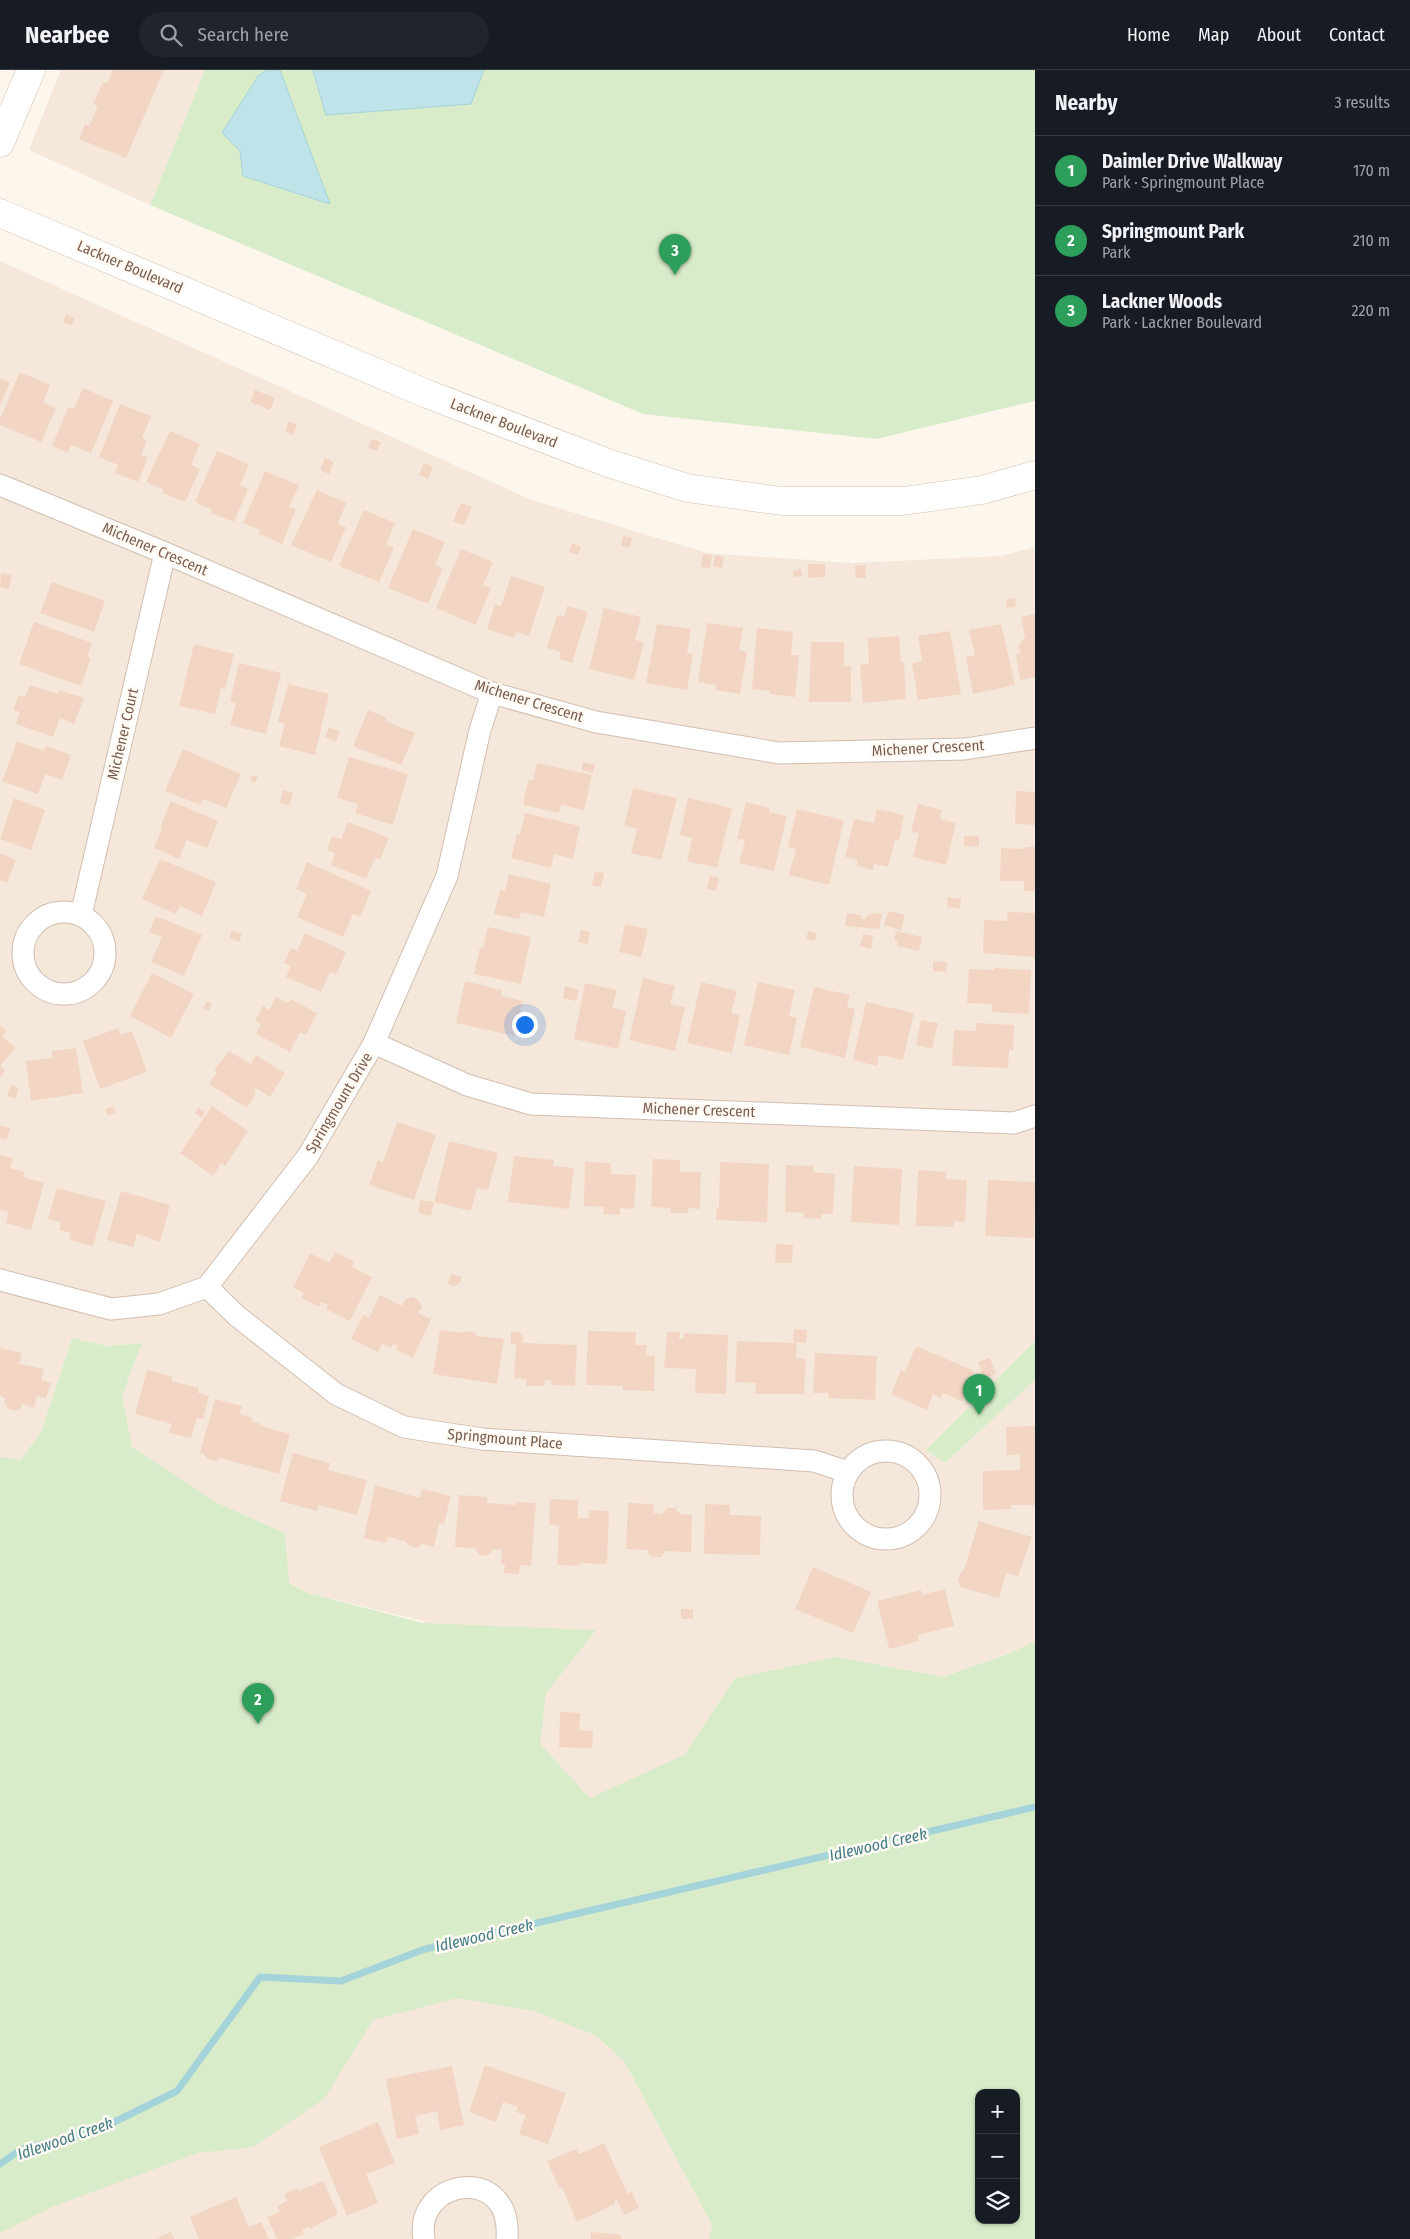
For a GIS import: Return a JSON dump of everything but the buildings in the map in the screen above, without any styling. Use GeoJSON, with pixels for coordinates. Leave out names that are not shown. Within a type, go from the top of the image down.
{"type":"FeatureCollection","features":[{"type":"Feature","properties":{"kind":"main road"},"geometry":{"type":"LineString","coordinates":[[0,143],[31,70]]}},
{"type":"Feature","properties":{"kind":"main road","name":"Lackner Boulevard"},"geometry":{"type":"LineString","coordinates":[[0,213],[427,394],[608,463],[687,488],[782,501],[904,501],[982,490],[1035,475]]}},
{"type":"Feature","properties":{"kind":"street","name":"Michener Crescent"},"geometry":{"type":"LineString","coordinates":[[0,486],[165,553],[492,693],[596,722],[779,753],[965,748],[1035,738]]}},
{"type":"Feature","properties":{"kind":"street","name":"Michener Court"},"geometry":{"type":"LineString","coordinates":[[81,915],[165,553]]}},
{"type":"Feature","properties":{"kind":"street","name":"Springmount Drive"},"geometry":{"type":"LineString","coordinates":[[207,1287],[308,1156],[374,1043],[447,876],[480,730],[492,693]]}},
{"type":"Feature","properties":{"kind":"street","name":"Michener Crescent"},"geometry":{"type":"LineString","coordinates":[[374,1043],[467,1085],[531,1104],[1014,1123],[1035,1116]]}},
{"type":"Feature","properties":{"kind":"street"},"geometry":{"type":"LineString","coordinates":[[0,1280],[111,1309],[159,1304],[207,1287]]}},
{"type":"Feature","properties":{"kind":"street","name":"Springmount Place"},"geometry":{"type":"LineString","coordinates":[[207,1287],[237,1316],[336,1394],[404,1427],[482,1439],[814,1460],[848,1472]]}},
{"type":"Feature","properties":{"kind":"street"},"geometry":{"type":"LineString","coordinates":[[880,1451],[895,1452],[909,1457],[919,1467],[930,1491],[929,1506],[920,1523],[909,1533],[894,1538],[876,1538],[862,1532],[850,1522],[842,1498],[848,1472],[865,1456],[880,1451]]}},
{"type":"Feature","properties":{"kind":"street"},"geometry":{"type":"LineString","coordinates":[[424,2239],[424,2222],[429,2208],[444,2193],[458,2187],[478,2188],[491,2194],[503,2208],[506,2215],[508,2222],[507,2239]]}},
{"type":"Feature","properties":{"kind":"shaded area"},"geometry":{"type":"Polygon","coordinates":[[[61,70],[205,70],[150,205],[29,150],[61,70]]]}},
{"type":"Feature","properties":{"kind":"shaded area"},"geometry":{"type":"Polygon","coordinates":[[[0,261],[532,500],[707,553],[852,563],[1001,556],[1035,547],[1035,1341],[926,1450],[945,1463],[1035,1380],[1035,1644],[589,1804],[422,1621],[308,1593],[126,1491],[117,1409],[142,1343],[107,1346],[72,1338],[30,1466],[0,1460],[0,261]]]}},
{"type":"Feature","properties":{"kind":"shaded area"},"geometry":{"type":"Polygon","coordinates":[[[442,1982],[577,2019],[624,2061],[720,2239],[0,2239],[0,2219],[324,2037],[442,1982]]]}},
{"type":"Feature","properties":{"kind":"green space"},"geometry":{"type":"Polygon","coordinates":[[[205,70],[1035,70],[1035,401],[876,439],[643,414],[150,205],[205,70]]]}},
{"type":"Feature","properties":{"kind":"green space"},"geometry":{"type":"Polygon","coordinates":[[[72,1338],[107,1346],[142,1343],[122,1396],[132,1447],[215,1502],[285,1533],[289,1583],[308,1593],[423,1623],[596,1630],[546,1693],[540,1744],[590,1798],[684,1755],[735,1678],[837,1657],[943,1677],[1013,1652],[1035,1641],[1035,2239],[709,2239],[712,2228],[711,2223],[624,2061],[595,2035],[534,2011],[457,1998],[373,2020],[324,2099],[253,2147],[198,2153],[52,2207],[0,2233],[0,1457],[21,1460],[41,1432],[72,1338]]]}},
{"type":"Feature","properties":{"kind":"green space"},"geometry":{"type":"Polygon","coordinates":[[[1035,1341],[1035,1380],[945,1463],[926,1450],[1035,1341]]]}},
{"type":"Feature","properties":{"kind":"water"},"geometry":{"type":"Polygon","coordinates":[[[267,70],[280,70],[330,204],[243,176],[240,151],[222,133],[258,76],[267,70]]]}},
{"type":"Feature","properties":{"kind":"water"},"geometry":{"type":"Polygon","coordinates":[[[314,70],[484,70],[471,104],[326,115],[314,70]]]}},
{"type":"Feature","properties":{"kind":"waterway","name":"Idlewood Creek"},"geometry":{"type":"LineString","coordinates":[[0,2164],[20,2150],[100,2129],[177,2091],[260,1977],[341,1981],[425,1949],[1035,1807]]}},
{"type":"Feature","properties":{"kind":"place","name":"Lackner Woods"},"geometry":{"type":"Point","coordinates":[675,275]}},
{"type":"Feature","properties":{"kind":"place","name":"Daimler Drive Walkway"},"geometry":{"type":"Point","coordinates":[979,1415]}},
{"type":"Feature","properties":{"kind":"place","name":"Springmount Park"},"geometry":{"type":"Point","coordinates":[258,1724]}}]}
